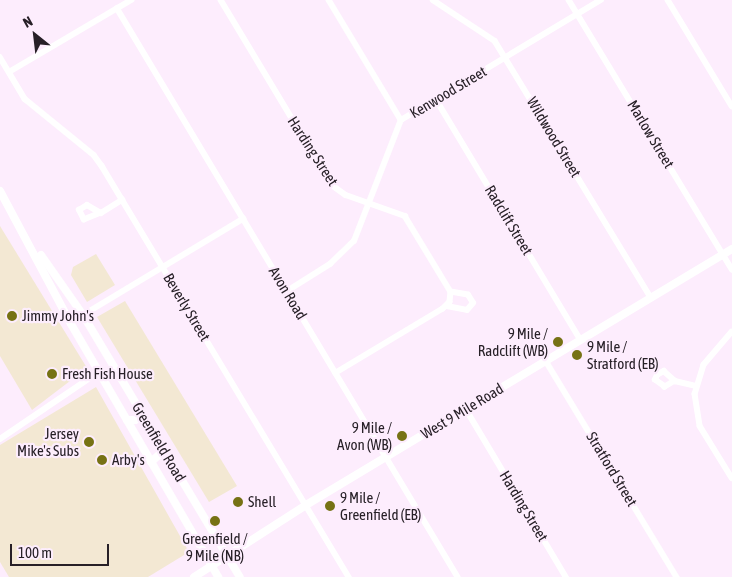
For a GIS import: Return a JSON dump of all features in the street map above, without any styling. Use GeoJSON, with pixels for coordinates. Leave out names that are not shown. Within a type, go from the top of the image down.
{"type":"FeatureCollection","features":[{"type":"Feature","properties":{"kind":"main road","name":"Greenfield Road"},"geometry":{"type":"LineString","coordinates":[[0,191],[25,233],[71,324],[218,577]]}},
{"type":"Feature","properties":{"kind":"main road","name":"Greenfield Road"},"geometry":{"type":"LineString","coordinates":[[25,233],[83,314],[240,577]]}},
{"type":"Feature","properties":{"kind":"main road","name":"West 9 Mile Road"},"geometry":{"type":"LineString","coordinates":[[194,577],[386,456],[732,249]]}},
{"type":"Feature","properties":{"kind":"main road"},"geometry":{"type":"LineString","coordinates":[[127,420],[136,420],[143,415]]}},
{"type":"Feature","properties":{"kind":"main road"},"geometry":{"type":"LineString","coordinates":[[151,462],[154,457],[167,455]]}},
{"type":"Feature","properties":{"kind":"street"},"geometry":{"type":"LineString","coordinates":[[9,72],[131,0]]}},
{"type":"Feature","properties":{"kind":"street","name":"Harding Street"},"geometry":{"type":"LineString","coordinates":[[221,0],[329,181],[340,191],[407,219],[451,292]]}},
{"type":"Feature","properties":{"kind":"street"},"geometry":{"type":"LineString","coordinates":[[329,0],[401,120]]}},
{"type":"Feature","properties":{"kind":"street","name":"Wildwood Street"},"geometry":{"type":"LineString","coordinates":[[433,0],[488,34],[506,57],[651,298]]}},
{"type":"Feature","properties":{"kind":"street","name":"Marlow Street"},"geometry":{"type":"LineString","coordinates":[[569,0],[732,268]]}},
{"type":"Feature","properties":{"kind":"street","name":"Kenwood Street"},"geometry":{"type":"LineString","coordinates":[[286,291],[344,252],[358,232],[401,120],[601,0]]}},
{"type":"Feature","properties":{"kind":"street"},"geometry":{"type":"LineString","coordinates":[[668,0],[732,106]]}},
{"type":"Feature","properties":{"kind":"street","name":"Avon Road"},"geometry":{"type":"LineString","coordinates":[[116,8],[458,577]]}},
{"type":"Feature","properties":{"kind":"street","name":"Beverly Street"},"geometry":{"type":"LineString","coordinates":[[0,57],[32,106],[94,155],[350,577]]}},
{"type":"Feature","properties":{"kind":"street","name":"Radclift Street"},"geometry":{"type":"LineString","coordinates":[[436,99],[581,340]]}},
{"type":"Feature","properties":{"kind":"street"},"geometry":{"type":"LineString","coordinates":[[101,213],[122,200]]}},
{"type":"Feature","properties":{"kind":"street"},"geometry":{"type":"LineString","coordinates":[[83,314],[243,218]]}},
{"type":"Feature","properties":{"kind":"street"},"geometry":{"type":"LineString","coordinates":[[336,373],[447,306],[467,310],[473,303],[468,295],[451,292],[447,306]]}},
{"type":"Feature","properties":{"kind":"street"},"geometry":{"type":"LineString","coordinates":[[732,332],[709,358],[696,386],[695,404],[700,426],[732,478]]}},
{"type":"Feature","properties":{"kind":"street","name":"Stratford Street"},"geometry":{"type":"LineString","coordinates":[[546,361],[677,577]]}},
{"type":"Feature","properties":{"kind":"street"},"geometry":{"type":"LineString","coordinates":[[1,436],[100,371]]}},
{"type":"Feature","properties":{"kind":"street"},"geometry":{"type":"LineString","coordinates":[[675,381],[696,386]]}},
{"type":"Feature","properties":{"kind":"street","name":"Harding Street"},"geometry":{"type":"LineString","coordinates":[[466,409],[566,577]]}},
{"type":"Feature","properties":{"kind":"shaded area"},"geometry":{"type":"Polygon","coordinates":[[[0,226],[87,368],[32,410],[0,356],[0,226]]]}},
{"type":"Feature","properties":{"kind":"shaded area"},"geometry":{"type":"Polygon","coordinates":[[[96,254],[115,285],[87,302],[71,275],[73,267],[96,254]]]}},
{"type":"Feature","properties":{"kind":"shaded area"},"geometry":{"type":"Polygon","coordinates":[[[125,301],[237,486],[209,502],[97,317],[125,301]]]}},
{"type":"Feature","properties":{"kind":"shaded area"},"geometry":{"type":"Polygon","coordinates":[[[96,387],[189,552],[148,577],[9,577],[0,562],[0,445],[96,387]]]}},
{"type":"Feature","properties":{"kind":"place","name":"Jimmy John's"},"geometry":{"type":"Point","coordinates":[12,316]}},
{"type":"Feature","properties":{"kind":"place","name":"9 Mile / Radclift (WB)"},"geometry":{"type":"Point","coordinates":[558,342]}},
{"type":"Feature","properties":{"kind":"place","name":"9 Mile / Stratford (EB)"},"geometry":{"type":"Point","coordinates":[577,355]}},
{"type":"Feature","properties":{"kind":"place","name":"Fresh Fish House"},"geometry":{"type":"Point","coordinates":[52,374]}},
{"type":"Feature","properties":{"kind":"place","name":"9 Mile / Avon (WB)"},"geometry":{"type":"Point","coordinates":[402,436]}},
{"type":"Feature","properties":{"kind":"place","name":"Jersey Mike's Subs"},"geometry":{"type":"Point","coordinates":[89,442]}},
{"type":"Feature","properties":{"kind":"place","name":"Arby's"},"geometry":{"type":"Point","coordinates":[102,460]}},
{"type":"Feature","properties":{"kind":"place","name":"Shell"},"geometry":{"type":"Point","coordinates":[238,502]}},
{"type":"Feature","properties":{"kind":"place","name":"9 Mile / Greenfield (EB)"},"geometry":{"type":"Point","coordinates":[330,506]}},
{"type":"Feature","properties":{"kind":"place","name":"Greenfield / 9 Mile (NB)"},"geometry":{"type":"Point","coordinates":[215,521]}}]}
